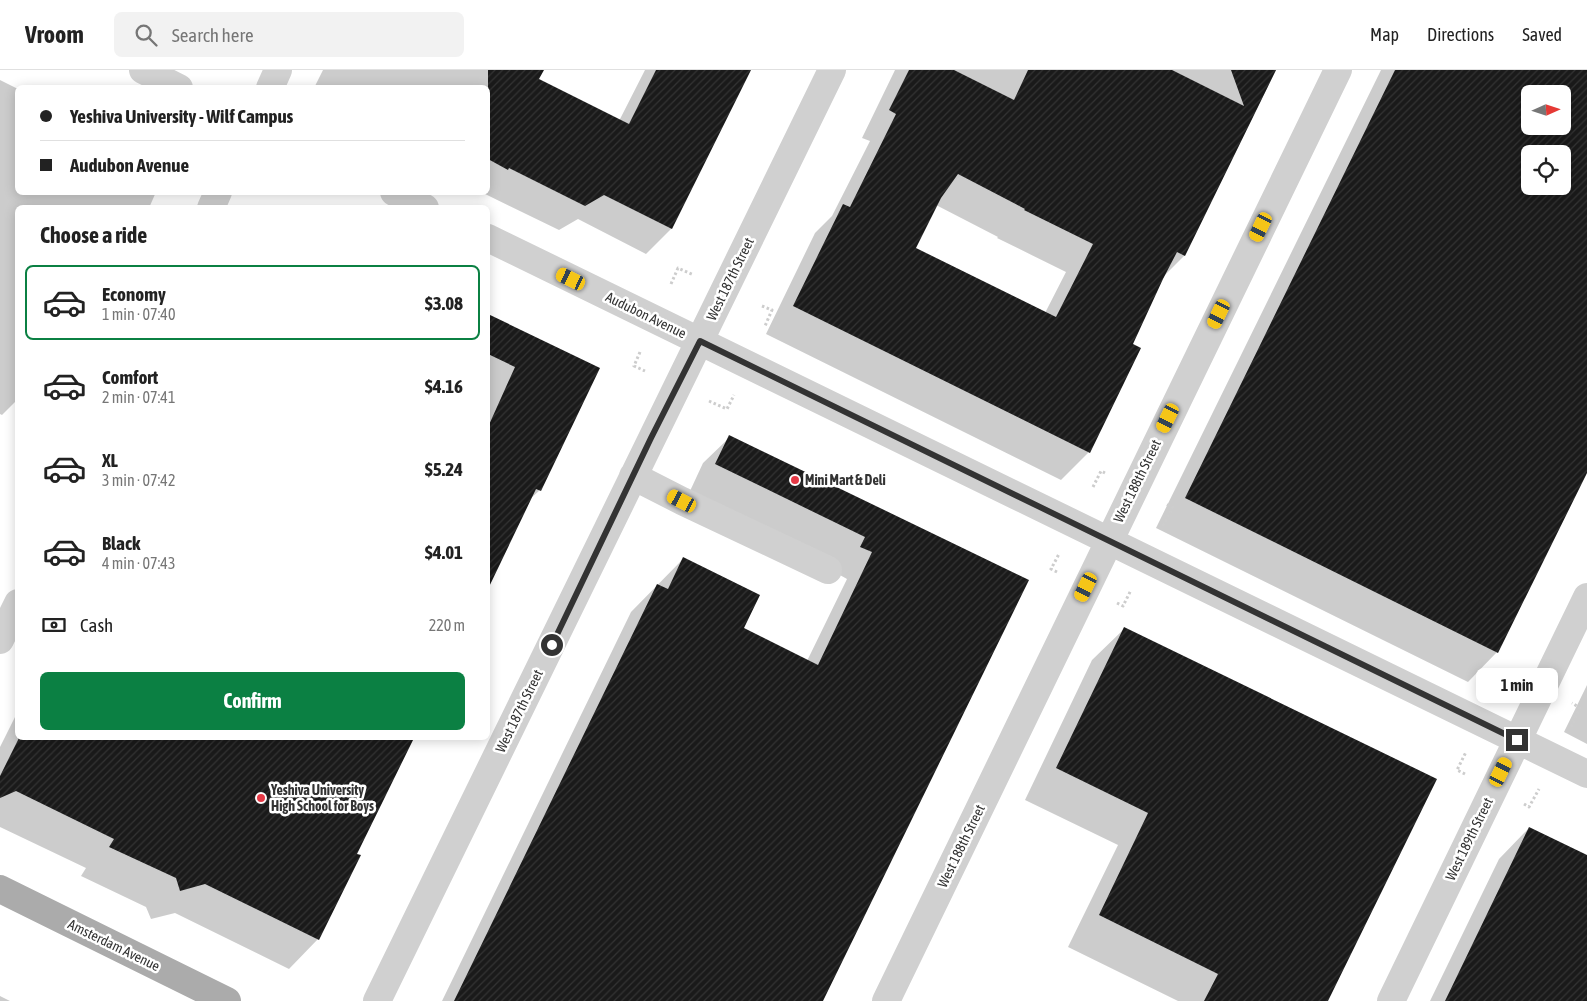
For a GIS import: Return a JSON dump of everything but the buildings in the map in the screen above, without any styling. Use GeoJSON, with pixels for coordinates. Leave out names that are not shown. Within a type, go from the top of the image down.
{"type":"FeatureCollection","features":[{"type":"Feature","properties":{"kind":"main road","name":"Amsterdam Avenue"},"geometry":{"type":"LineString","coordinates":[[0,889],[227,1001]]}},
{"type":"Feature","properties":{"kind":"street"},"geometry":{"type":"LineString","coordinates":[[143,70],[173,85]]}},
{"type":"Feature","properties":{"kind":"street"},"geometry":{"type":"LineString","coordinates":[[271,85],[278,70]]}},
{"type":"Feature","properties":{"kind":"street","name":"West 187th Street"},"geometry":{"type":"LineString","coordinates":[[377,1001],[832,70]]}},
{"type":"Feature","properties":{"kind":"street","name":"West 188th Street"},"geometry":{"type":"LineString","coordinates":[[886,1001],[1338,70]]}},
{"type":"Feature","properties":{"kind":"street"},"geometry":{"type":"LineString","coordinates":[[400,195],[419,205]]}},
{"type":"Feature","properties":{"kind":"street","name":"Audubon Avenue"},"geometry":{"type":"LineString","coordinates":[[490,239],[1587,774]]}},
{"type":"Feature","properties":{"kind":"street"},"geometry":{"type":"LineString","coordinates":[[633,476],[828,570]]}},
{"type":"Feature","properties":{"kind":"street","name":"West 189th Street"},"geometry":{"type":"LineString","coordinates":[[1391,1001],[1587,597]]}},
{"type":"Feature","properties":{"kind":"street"},"geometry":{"type":"LineString","coordinates":[[0,640],[15,609]]}},
{"type":"Feature","properties":{"kind":"path"},"geometry":{"type":"LineString","coordinates":[[671,284],[678,268],[695,275]]}},
{"type":"Feature","properties":{"kind":"path"},"geometry":{"type":"LineString","coordinates":[[762,306],[772,310],[765,326]]}},
{"type":"Feature","properties":{"kind":"path"},"geometry":{"type":"LineString","coordinates":[[640,352],[634,366],[645,371]]}},
{"type":"Feature","properties":{"kind":"path"},"geometry":{"type":"LineString","coordinates":[[709,401],[727,409],[735,392]]}},
{"type":"Feature","properties":{"kind":"path"},"geometry":{"type":"LineString","coordinates":[[1158,500],[1173,508],[1163,526]]}},
{"type":"Feature","properties":{"kind":"path"},"geometry":{"type":"LineString","coordinates":[[1059,554],[1051,569],[1063,575]]}},
{"type":"Feature","properties":{"kind":"path"},"geometry":{"type":"LineString","coordinates":[[1112,600],[1122,606],[1131,590]]}},
{"type":"Feature","properties":{"kind":"path"},"geometry":{"type":"LineString","coordinates":[[1567,701],[1580,708],[1570,727]]}},
{"type":"Feature","properties":{"kind":"path"},"geometry":{"type":"LineString","coordinates":[[1517,801],[1529,807],[1540,786]]}},
{"type":"Feature","properties":{"kind":"place","name":"Mini Mart & Deli"},"geometry":{"type":"Point","coordinates":[795,480]}},
{"type":"Feature","properties":{"kind":"place","name":"Yeshiva University High School for Boys"},"geometry":{"type":"Point","coordinates":[261,798]}},
{"type":"Feature","properties":{"kind":"route"},"geometry":{"type":"LineString","coordinates":[[552,645],[651,438],[700,341],[1517,740]]}}]}
